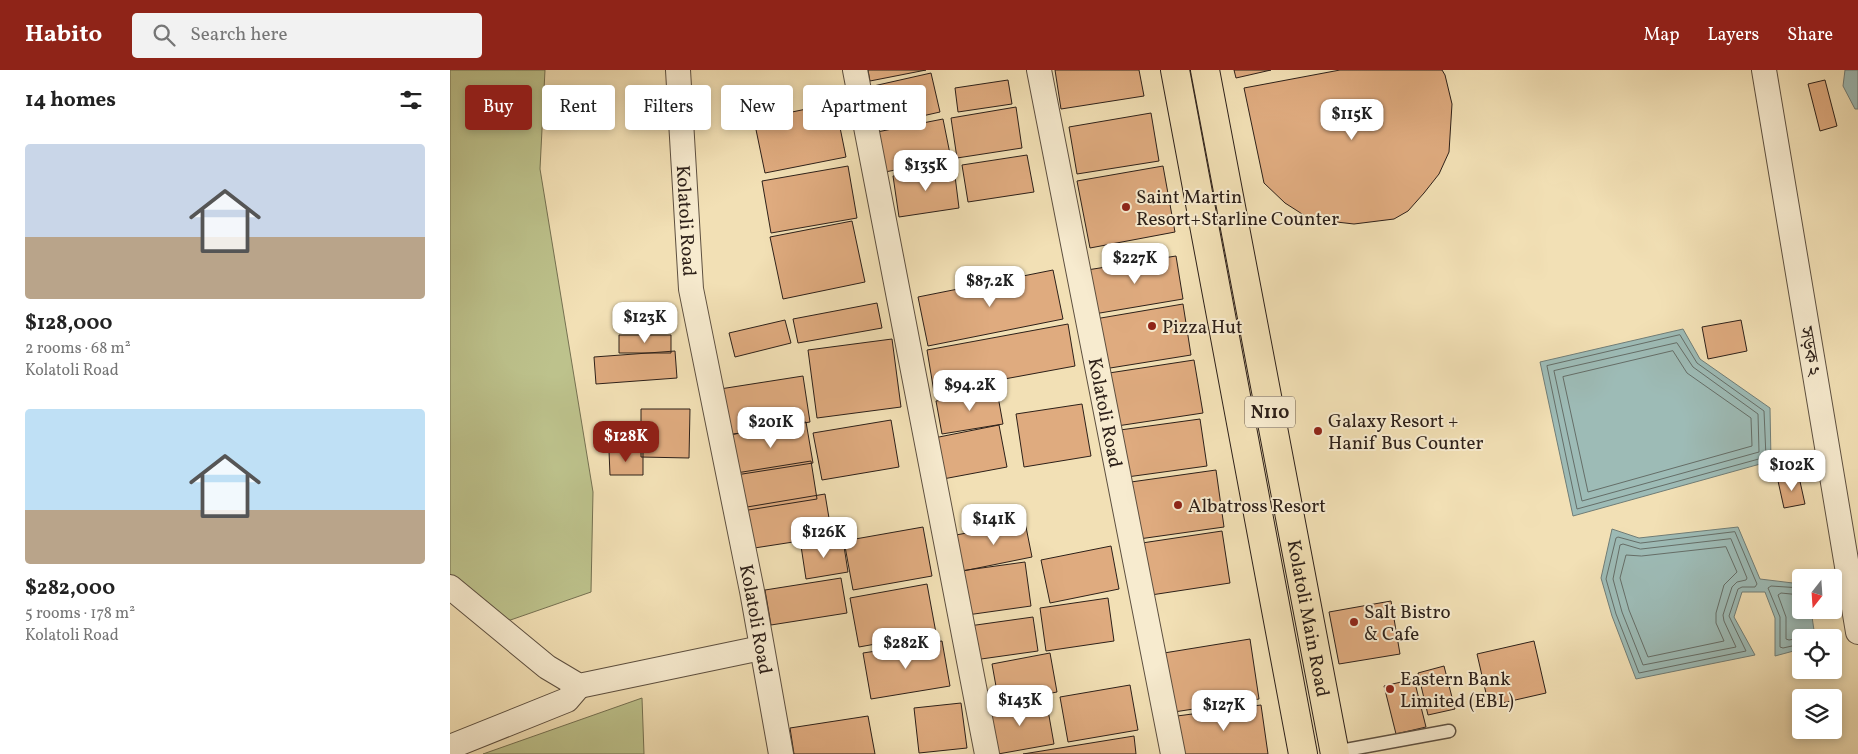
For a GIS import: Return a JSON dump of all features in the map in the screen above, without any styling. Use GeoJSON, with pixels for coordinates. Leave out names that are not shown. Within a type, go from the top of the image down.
{"type":"FeatureCollection","features":[{"type":"Feature","properties":{"kind":"highway","name":"Kolatoli Main Road"},"geometry":{"type":"LineString","coordinates":[[1176,70],[1303,754]]}},
{"type":"Feature","properties":{"kind":"highway","name":"Kolatoli Main Road"},"geometry":{"type":"LineString","coordinates":[[1205,70],[1335,753]]}},
{"type":"Feature","properties":{"kind":"street","name":"Kolatoli Road"},"geometry":{"type":"LineString","coordinates":[[678,70],[691,289],[752,591],[781,754]]}},
{"type":"Feature","properties":{"kind":"street"},"geometry":{"type":"LineString","coordinates":[[855,70],[988,754]]}},
{"type":"Feature","properties":{"kind":"street","name":"Kolatoli Road"},"geometry":{"type":"LineString","coordinates":[[1039,70],[1173,754]]}},
{"type":"Feature","properties":{"kind":"street","name":"সড়ক ২"},"geometry":{"type":"LineString","coordinates":[[1764,70],[1858,632]]}},
{"type":"Feature","properties":{"kind":"street"},"geometry":{"type":"LineString","coordinates":[[450,587],[547,668],[579,686]]}},
{"type":"Feature","properties":{"kind":"street"},"geometry":{"type":"LineString","coordinates":[[450,747],[567,700],[579,686],[761,648]]}},
{"type":"Feature","properties":{"kind":"lane"},"geometry":{"type":"LineString","coordinates":[[1335,753],[1449,731]]}},
{"type":"Feature","properties":{"kind":"green space"},"geometry":{"type":"Polygon","coordinates":[[[450,70],[545,70],[544,85],[542,85],[540,169],[593,492],[591,592],[499,624],[450,581],[450,70]]]}},
{"type":"Feature","properties":{"kind":"green space"},"geometry":{"type":"Polygon","coordinates":[[[642,698],[644,754],[483,754],[642,698]]]}},
{"type":"Feature","properties":{"kind":"water"},"geometry":{"type":"Polygon","coordinates":[[[1845,70],[1858,70],[1858,109],[1855,109],[1843,86],[1845,70]]]}},
{"type":"Feature","properties":{"kind":"water"},"geometry":{"type":"Polygon","coordinates":[[[1683,329],[1700,359],[1770,408],[1771,461],[1573,516],[1540,362],[1683,329]]]}},
{"type":"Feature","properties":{"kind":"water"},"geometry":{"type":"Polygon","coordinates":[[[1738,527],[1760,579],[1792,583],[1792,619],[1812,619],[1814,629],[1792,629],[1792,651],[1775,656],[1775,618],[1765,592],[1742,592],[1734,617],[1755,655],[1636,679],[1612,616],[1601,578],[1612,529],[1639,538],[1738,527]]]}},
{"type":"Feature","properties":{"kind":"building"},"geometry":{"type":"Polygon","coordinates":[[[868,70],[926,70],[870,81],[868,70]]]}},
{"type":"Feature","properties":{"kind":"building"},"geometry":{"type":"Polygon","coordinates":[[[1055,70],[1139,70],[1144,96],[1061,109],[1055,70]]]}},
{"type":"Feature","properties":{"kind":"building"},"geometry":{"type":"Polygon","coordinates":[[[1234,70],[1271,70],[1236,78],[1234,70]]]}},
{"type":"Feature","properties":{"kind":"building"},"geometry":{"type":"Polygon","coordinates":[[[1340,70],[1442,70],[1445,75],[1452,104],[1449,152],[1439,174],[1424,193],[1408,211],[1394,219],[1354,224],[1310,219],[1285,203],[1264,183],[1244,88],[1340,70]]]}},
{"type":"Feature","properties":{"kind":"building"},"geometry":{"type":"Polygon","coordinates":[[[931,73],[940,112],[926,115],[926,85],[878,85],[931,73]]]}},
{"type":"Feature","properties":{"kind":"building"},"geometry":{"type":"Polygon","coordinates":[[[1008,80],[1012,104],[958,112],[955,88],[1008,80]]]}},
{"type":"Feature","properties":{"kind":"building"},"geometry":{"type":"Polygon","coordinates":[[[1825,80],[1837,126],[1820,131],[1808,84],[1825,80]]]}},
{"type":"Feature","properties":{"kind":"building"},"geometry":{"type":"Polygon","coordinates":[[[1016,107],[1022,148],[957,158],[951,118],[1016,107]]]}},
{"type":"Feature","properties":{"kind":"building"},"geometry":{"type":"Polygon","coordinates":[[[803,110],[803,130],[840,130],[846,157],[765,173],[756,130],[793,130],[793,112],[803,110]]]}},
{"type":"Feature","properties":{"kind":"building"},"geometry":{"type":"Polygon","coordinates":[[[1151,113],[1159,161],[1077,174],[1069,127],[1151,113]]]}},
{"type":"Feature","properties":{"kind":"building"},"geometry":{"type":"Polygon","coordinates":[[[943,119],[951,159],[885,172],[877,132],[887,130],[926,130],[926,122],[943,119]]]}},
{"type":"Feature","properties":{"kind":"building"},"geometry":{"type":"Polygon","coordinates":[[[1027,155],[1034,192],[968,202],[962,165],[1027,155]]]}},
{"type":"Feature","properties":{"kind":"building"},"geometry":{"type":"Polygon","coordinates":[[[848,166],[857,218],[771,233],[762,181],[848,166]]]}},
{"type":"Feature","properties":{"kind":"building","name":"Saint Martin Resort+Starline Counter"},"geometry":{"type":"Polygon","coordinates":[[[1163,166],[1175,232],[1090,248],[1077,181],[1163,166]]]}},
{"type":"Feature","properties":{"kind":"building"},"geometry":{"type":"Polygon","coordinates":[[[954,168],[959,208],[899,217],[893,176],[954,168]]]}},
{"type":"Feature","properties":{"kind":"building"},"geometry":{"type":"Polygon","coordinates":[[[852,221],[865,282],[783,299],[770,237],[852,221]]]}},
{"type":"Feature","properties":{"kind":"building"},"geometry":{"type":"Polygon","coordinates":[[[1176,256],[1183,299],[1094,314],[1087,270],[1176,256]]]}},
{"type":"Feature","properties":{"kind":"building"},"geometry":{"type":"Polygon","coordinates":[[[1053,270],[1063,319],[928,346],[918,297],[1053,270]]]}},
{"type":"Feature","properties":{"kind":"building"},"geometry":{"type":"Polygon","coordinates":[[[877,303],[882,328],[798,343],[793,319],[877,303]]]}},
{"type":"Feature","properties":{"kind":"building"},"geometry":{"type":"Polygon","coordinates":[[[1183,304],[1191,355],[1104,369],[1095,319],[1183,304]]]}},
{"type":"Feature","properties":{"kind":"building"},"geometry":{"type":"Polygon","coordinates":[[[785,320],[791,343],[735,357],[729,333],[785,320]]]}},
{"type":"Feature","properties":{"kind":"building"},"geometry":{"type":"Polygon","coordinates":[[[1741,320],[1747,351],[1708,359],[1702,327],[1741,320]]]}},
{"type":"Feature","properties":{"kind":"building"},"geometry":{"type":"Polygon","coordinates":[[[1068,324],[1075,366],[934,392],[927,350],[1068,324]]]}},
{"type":"Feature","properties":{"kind":"building"},"geometry":{"type":"Polygon","coordinates":[[[619,335],[671,335],[671,353],[619,353],[619,335]]]}},
{"type":"Feature","properties":{"kind":"building"},"geometry":{"type":"Polygon","coordinates":[[[892,339],[901,407],[817,418],[808,350],[892,339]]]}},
{"type":"Feature","properties":{"kind":"building"},"geometry":{"type":"Polygon","coordinates":[[[675,351],[677,378],[596,384],[594,357],[675,351]]]}},
{"type":"Feature","properties":{"kind":"building"},"geometry":{"type":"Polygon","coordinates":[[[1194,360],[1203,413],[1117,426],[1109,373],[1194,360]]]}},
{"type":"Feature","properties":{"kind":"building"},"geometry":{"type":"Polygon","coordinates":[[[803,376],[810,422],[727,435],[720,389],[803,376]]]}},
{"type":"Feature","properties":{"kind":"building"},"geometry":{"type":"Polygon","coordinates":[[[997,391],[1003,424],[942,434],[936,401],[997,391]]]}},
{"type":"Feature","properties":{"kind":"building"},"geometry":{"type":"Polygon","coordinates":[[[1082,404],[1091,456],[1024,467],[1016,414],[1082,404]]]}},
{"type":"Feature","properties":{"kind":"building"},"geometry":{"type":"Polygon","coordinates":[[[641,409],[690,409],[689,458],[641,457],[641,409]]]}},
{"type":"Feature","properties":{"kind":"building"},"geometry":{"type":"Polygon","coordinates":[[[1200,419],[1207,466],[1127,477],[1120,430],[1200,419]]]}},
{"type":"Feature","properties":{"kind":"building"},"geometry":{"type":"Polygon","coordinates":[[[891,420],[899,467],[822,480],[813,433],[891,420]]]}},
{"type":"Feature","properties":{"kind":"building"},"geometry":{"type":"Polygon","coordinates":[[[806,422],[813,463],[736,475],[729,435],[806,422]]]}},
{"type":"Feature","properties":{"kind":"building"},"geometry":{"type":"Polygon","coordinates":[[[999,425],[1007,467],[943,479],[934,438],[999,425]]]}},
{"type":"Feature","properties":{"kind":"building"},"geometry":{"type":"Polygon","coordinates":[[[609,451],[643,451],[643,475],[610,475],[609,451]]]}},
{"type":"Feature","properties":{"kind":"building"},"geometry":{"type":"Polygon","coordinates":[[[811,461],[817,499],[736,512],[730,474],[811,461]]]}},
{"type":"Feature","properties":{"kind":"building","name":"Albatross Resort"},"geometry":{"type":"Polygon","coordinates":[[[1216,470],[1224,527],[1139,539],[1131,482],[1216,470]]]}},
{"type":"Feature","properties":{"kind":"building"},"geometry":{"type":"Polygon","coordinates":[[[1799,477],[1805,504],[1784,508],[1778,481],[1799,477]]]}},
{"type":"Feature","properties":{"kind":"building"},"geometry":{"type":"Polygon","coordinates":[[[825,494],[832,536],[748,549],[741,508],[825,494]]]}},
{"type":"Feature","properties":{"kind":"building"},"geometry":{"type":"Polygon","coordinates":[[[1025,522],[1032,557],[963,571],[956,535],[1025,522]]]}},
{"type":"Feature","properties":{"kind":"building"},"geometry":{"type":"Polygon","coordinates":[[[923,527],[932,576],[853,590],[844,541],[923,527]]]}},
{"type":"Feature","properties":{"kind":"building"},"geometry":{"type":"Polygon","coordinates":[[[1222,531],[1230,583],[1151,595],[1142,543],[1222,531]]]}},
{"type":"Feature","properties":{"kind":"building"},"geometry":{"type":"Polygon","coordinates":[[[843,540],[848,572],[806,579],[801,546],[843,540]]]}},
{"type":"Feature","properties":{"kind":"building"},"geometry":{"type":"Polygon","coordinates":[[[1111,546],[1119,589],[1050,603],[1041,560],[1111,546]]]}},
{"type":"Feature","properties":{"kind":"building"},"geometry":{"type":"Polygon","coordinates":[[[1025,562],[1031,606],[967,615],[960,571],[1025,562]]]}},
{"type":"Feature","properties":{"kind":"building"},"geometry":{"type":"Polygon","coordinates":[[[841,578],[847,613],[771,625],[765,590],[841,578]]]}},
{"type":"Feature","properties":{"kind":"building"},"geometry":{"type":"Polygon","coordinates":[[[927,584],[936,633],[859,647],[850,598],[927,584]]]}},
{"type":"Feature","properties":{"kind":"building"},"geometry":{"type":"Polygon","coordinates":[[[1108,598],[1114,641],[1046,651],[1040,608],[1108,598]]]}},
{"type":"Feature","properties":{"kind":"building"},"geometry":{"type":"Polygon","coordinates":[[[1391,601],[1400,654],[1339,664],[1329,612],[1391,601]]]}},
{"type":"Feature","properties":{"kind":"building"},"geometry":{"type":"Polygon","coordinates":[[[1033,617],[1038,651],[974,660],[969,626],[1033,617]]]}},
{"type":"Feature","properties":{"kind":"building"},"geometry":{"type":"Polygon","coordinates":[[[1250,639],[1259,699],[1174,712],[1164,653],[1250,639]]]}},
{"type":"Feature","properties":{"kind":"building"},"geometry":{"type":"Polygon","coordinates":[[[942,641],[950,686],[871,699],[863,653],[942,641]]]}},
{"type":"Feature","properties":{"kind":"building"},"geometry":{"type":"Polygon","coordinates":[[[1534,641],[1546,693],[1489,706],[1477,654],[1534,641]]]}},
{"type":"Feature","properties":{"kind":"building"},"geometry":{"type":"Polygon","coordinates":[[[1050,653],[1057,692],[999,703],[992,664],[1050,653]]]}},
{"type":"Feature","properties":{"kind":"building"},"geometry":{"type":"Polygon","coordinates":[[[1444,666],[1455,709],[1428,715],[1418,673],[1444,666]]]}},
{"type":"Feature","properties":{"kind":"building"},"geometry":{"type":"Polygon","coordinates":[[[1414,679],[1426,727],[1396,734],[1384,686],[1414,679]]]}},
{"type":"Feature","properties":{"kind":"building"},"geometry":{"type":"Polygon","coordinates":[[[1130,685],[1138,730],[1068,742],[1060,697],[1130,685]]]}},
{"type":"Feature","properties":{"kind":"building"},"geometry":{"type":"Polygon","coordinates":[[[1046,699],[1054,744],[998,754],[983,711],[1046,699]]]}},
{"type":"Feature","properties":{"kind":"building"},"geometry":{"type":"Polygon","coordinates":[[[961,703],[967,748],[919,753],[914,708],[961,703]]]}},
{"type":"Feature","properties":{"kind":"building"},"geometry":{"type":"Polygon","coordinates":[[[1261,705],[1268,754],[1182,754],[1177,716],[1261,705]]]}},
{"type":"Feature","properties":{"kind":"building"},"geometry":{"type":"Polygon","coordinates":[[[868,716],[875,754],[794,754],[790,728],[868,716]]]}},
{"type":"Feature","properties":{"kind":"building"},"geometry":{"type":"Polygon","coordinates":[[[1134,736],[1136,754],[1023,754],[1134,736]]]}},
{"type":"Feature","properties":{"kind":"place","name":"Saint Martin Resort+Starline Counter"},"geometry":{"type":"Point","coordinates":[1126,207]}},
{"type":"Feature","properties":{"kind":"place","name":"Pizza Hut"},"geometry":{"type":"Point","coordinates":[1152,326]}},
{"type":"Feature","properties":{"kind":"place","name":"Galaxy Resort + Hanif Bus Counter"},"geometry":{"type":"Point","coordinates":[1318,431]}},
{"type":"Feature","properties":{"kind":"place","name":"Albatross Resort"},"geometry":{"type":"Point","coordinates":[1178,505]}},
{"type":"Feature","properties":{"kind":"place","name":"Salt Bistro & Cafe"},"geometry":{"type":"Point","coordinates":[1354,622]}},
{"type":"Feature","properties":{"kind":"place","name":"Eastern Bank Limited (EBL)"},"geometry":{"type":"Point","coordinates":[1390,689]}}]}
